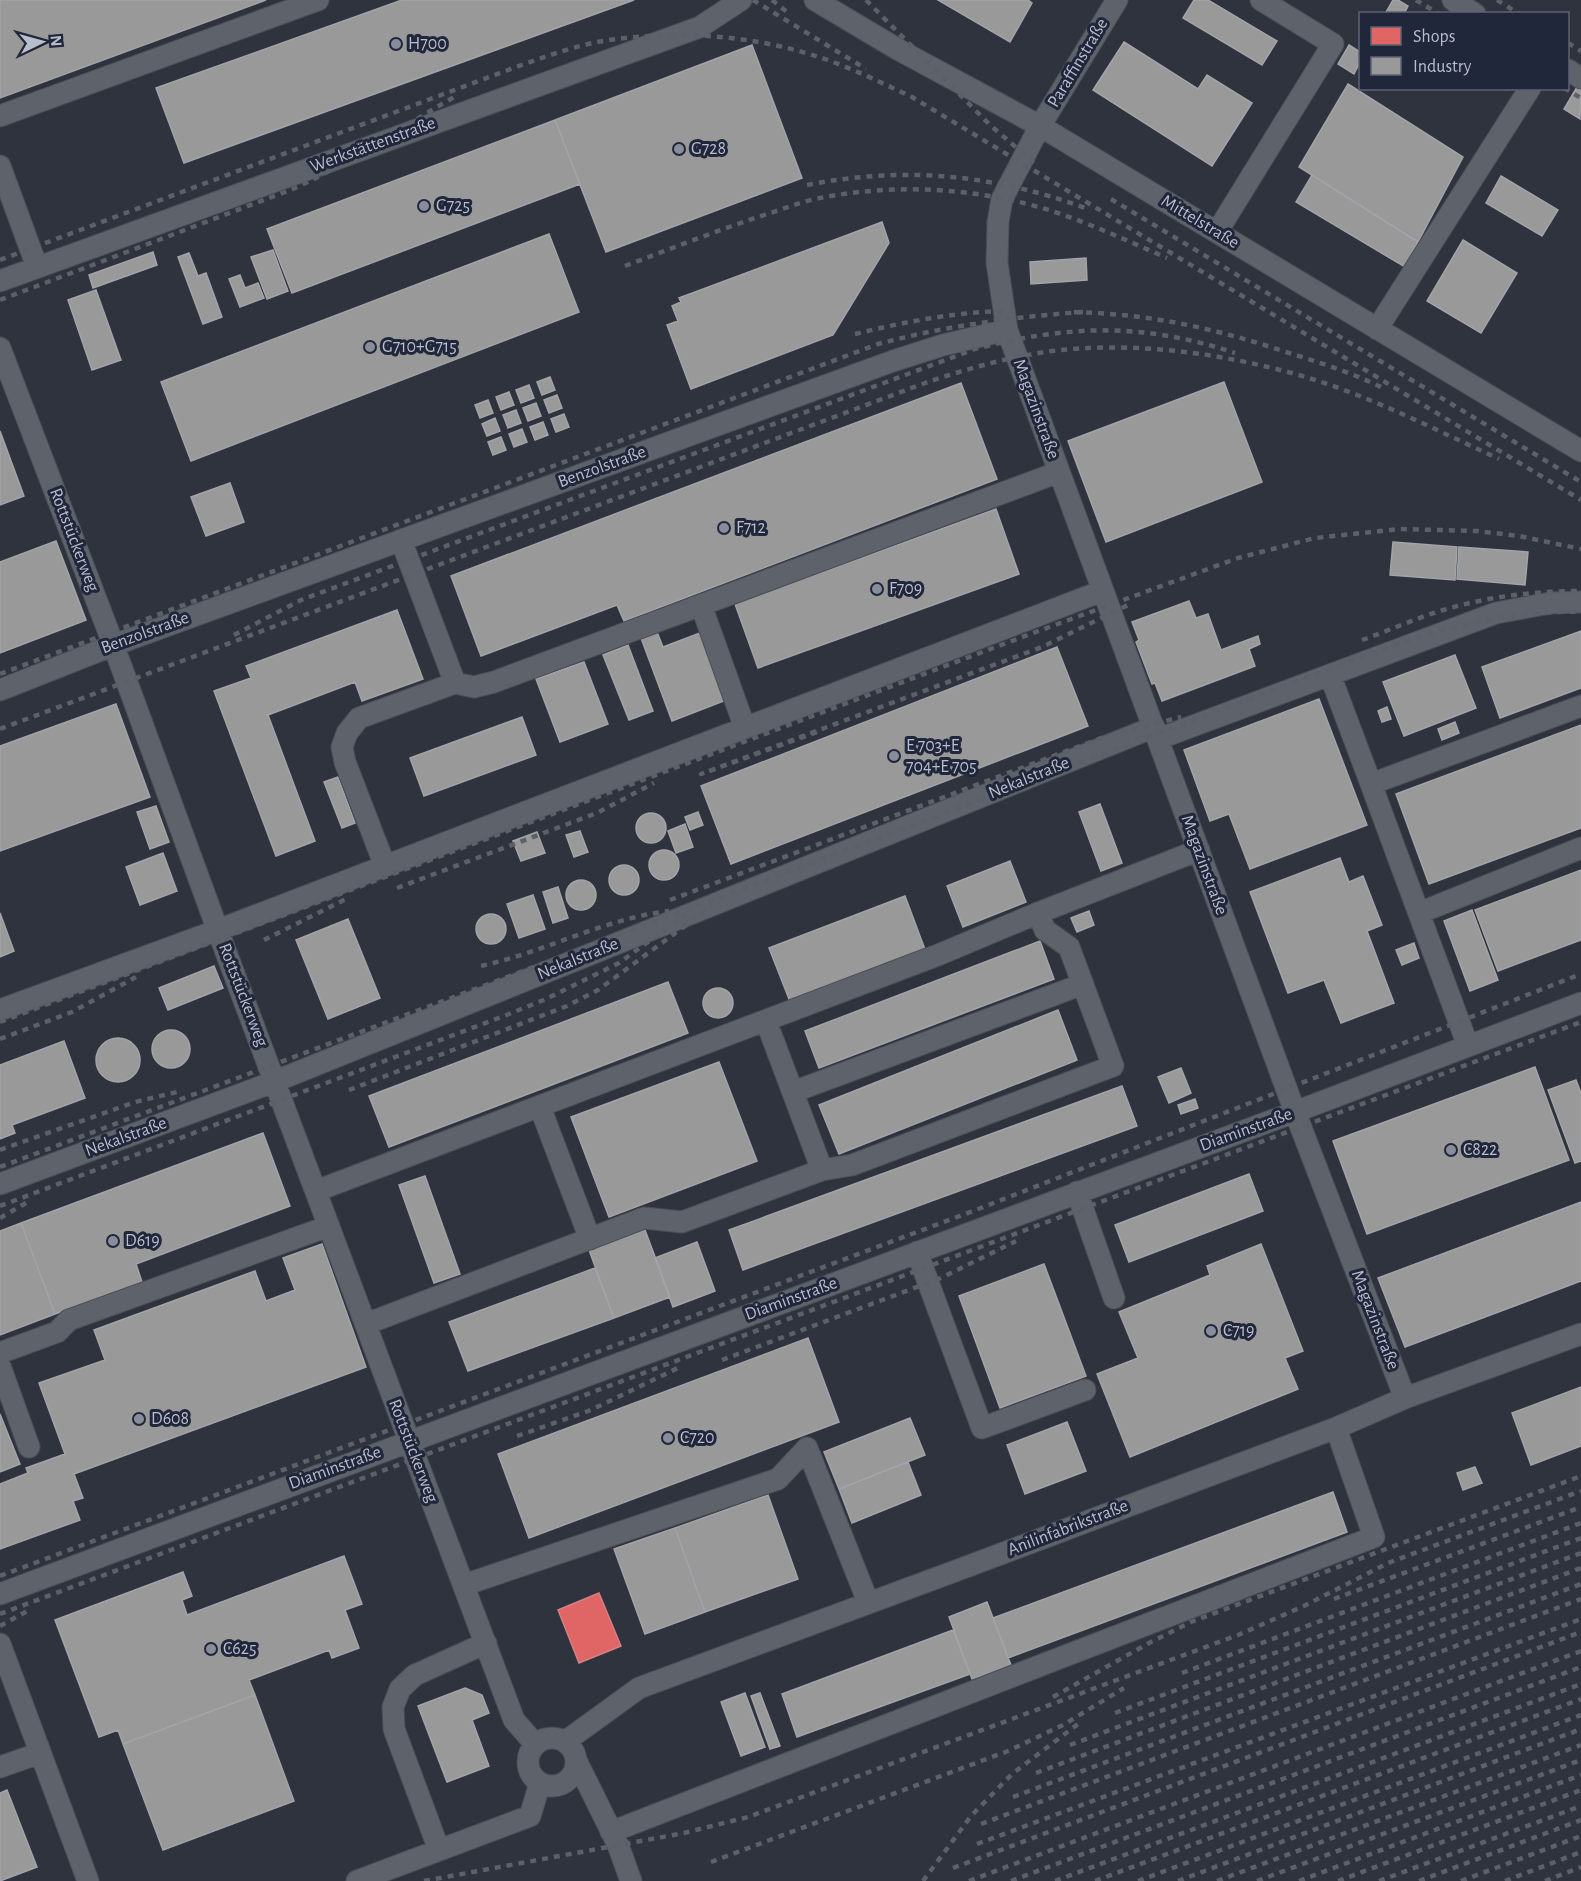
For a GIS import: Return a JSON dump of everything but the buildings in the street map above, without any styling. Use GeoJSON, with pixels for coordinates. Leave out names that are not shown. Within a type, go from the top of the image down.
{"type":"FeatureCollection","features":[{"type":"Feature","properties":{"kind":"street"},"geometry":{"type":"LineString","coordinates":[[0,116],[318,0]]}},
{"type":"Feature","properties":{"kind":"street","name":"Werkstättenstraße"},"geometry":{"type":"LineString","coordinates":[[0,280],[700,27],[741,0]]}},
{"type":"Feature","properties":{"kind":"street","name":"Mittelstraße"},"geometry":{"type":"LineString","coordinates":[[815,0],[899,50],[1040,126],[1581,451]]}},
{"type":"Feature","properties":{"kind":"street","name":"Paraffinstraße"},"geometry":{"type":"LineString","coordinates":[[1040,126],[1116,0]]}},
{"type":"Feature","properties":{"kind":"street"},"geometry":{"type":"LineString","coordinates":[[1217,232],[1333,44],[1261,0]]}},
{"type":"Feature","properties":{"kind":"street"},"geometry":{"type":"LineString","coordinates":[[1453,0],[1472,12]]}},
{"type":"Feature","properties":{"kind":"street"},"geometry":{"type":"LineString","coordinates":[[1377,329],[1529,90]]}},
{"type":"Feature","properties":{"kind":"street"},"geometry":{"type":"LineString","coordinates":[[1007,330],[997,263],[998,222],[1002,199],[1040,126]]}},
{"type":"Feature","properties":{"kind":"street"},"geometry":{"type":"LineString","coordinates":[[0,166],[38,267]]}},
{"type":"Feature","properties":{"kind":"street","name":"Magazinstraße"},"geometry":{"type":"LineString","coordinates":[[1007,330],[1295,1112],[1405,1398]]}},
{"type":"Feature","properties":{"kind":"street","name":"Benzolstraße"},"geometry":{"type":"LineString","coordinates":[[0,690],[114,645],[893,361],[943,345],[1007,330]]}},
{"type":"Feature","properties":{"kind":"street","name":"Rottstückerweg"},"geometry":{"type":"LineString","coordinates":[[0,348],[114,645],[218,930],[514,1720],[535,1744]]}},
{"type":"Feature","properties":{"kind":"street"},"geometry":{"type":"LineString","coordinates":[[385,866],[345,762],[342,747],[347,733],[359,718],[455,683],[474,687],[494,682],[1059,472]]}},
{"type":"Feature","properties":{"kind":"street"},"geometry":{"type":"LineString","coordinates":[[401,540],[455,683]]}},
{"type":"Feature","properties":{"kind":"street"},"geometry":{"type":"LineString","coordinates":[[0,1010],[218,930],[1102,591]]}},
{"type":"Feature","properties":{"kind":"street","name":"Nekalstraße"},"geometry":{"type":"LineString","coordinates":[[0,1184],[276,1081],[1156,733],[1330,675],[1496,613],[1550,603],[1581,602]]}},
{"type":"Feature","properties":{"kind":"street"},"geometry":{"type":"LineString","coordinates":[[701,605],[746,728]]}},
{"type":"Feature","properties":{"kind":"street"},"geometry":{"type":"LineString","coordinates":[[1330,675],[1468,1046]]}},
{"type":"Feature","properties":{"kind":"street"},"geometry":{"type":"LineString","coordinates":[[1371,784],[1581,706]]}},
{"type":"Feature","properties":{"kind":"street"},"geometry":{"type":"LineString","coordinates":[[1419,913],[1581,848]]}},
{"type":"Feature","properties":{"kind":"street"},"geometry":{"type":"LineString","coordinates":[[316,1191],[938,955],[1199,850]]}},
{"type":"Feature","properties":{"kind":"street"},"geometry":{"type":"LineString","coordinates":[[366,1324],[644,1218],[682,1222],[822,1170],[852,1166],[1113,1066],[1069,947],[1045,930],[1038,913]]}},
{"type":"Feature","properties":{"kind":"street"},"geometry":{"type":"LineString","coordinates":[[793,1092],[1083,984]]}},
{"type":"Feature","properties":{"kind":"street","name":"Diaminstraße"},"geometry":{"type":"LineString","coordinates":[[0,1594],[1295,1112],[1581,1003]]}},
{"type":"Feature","properties":{"kind":"street"},"geometry":{"type":"LineString","coordinates":[[766,1021],[822,1170]]}},
{"type":"Feature","properties":{"kind":"street"},"geometry":{"type":"LineString","coordinates":[[540,1107],[590,1239]]}},
{"type":"Feature","properties":{"kind":"street"},"geometry":{"type":"LineString","coordinates":[[1077,1192],[1114,1298]]}},
{"type":"Feature","properties":{"kind":"street"},"geometry":{"type":"LineString","coordinates":[[0,1353],[57,1332],[69,1320],[329,1226]]}},
{"type":"Feature","properties":{"kind":"street"},"geometry":{"type":"LineString","coordinates":[[917,1252],[982,1428],[1085,1390]]}},
{"type":"Feature","properties":{"kind":"street","name":"Anilinfabrikstraße"},"geometry":{"type":"LineString","coordinates":[[566,1741],[639,1688],[1336,1428],[1405,1398],[1581,1334]]}},
{"type":"Feature","properties":{"kind":"street"},"geometry":{"type":"LineString","coordinates":[[0,1366],[29,1447]]}},
{"type":"Feature","properties":{"kind":"street"},"geometry":{"type":"LineString","coordinates":[[611,1832],[1374,1537],[1336,1428]]}},
{"type":"Feature","properties":{"kind":"street"},"geometry":{"type":"LineString","coordinates":[[464,1585],[778,1479],[807,1448],[868,1602]]}},
{"type":"Feature","properties":{"kind":"street"},"geometry":{"type":"LineString","coordinates":[[439,1850],[394,1729],[393,1707],[400,1689],[415,1675],[486,1643]]}},
{"type":"Feature","properties":{"kind":"street"},"geometry":{"type":"LineString","coordinates":[[0,1644],[88,1881]]}},
{"type":"Feature","properties":{"kind":"street"},"geometry":{"type":"LineString","coordinates":[[577,1762],[568,1780],[560,1785],[550,1786],[540,1783],[532,1776],[527,1765],[529,1754],[535,1744],[544,1738],[556,1737],[566,1741],[574,1750],[577,1762],[632,1881]]}},
{"type":"Feature","properties":{"kind":"street"},"geometry":{"type":"LineString","coordinates":[[0,1767],[40,1753]]}},
{"type":"Feature","properties":{"kind":"street"},"geometry":{"type":"LineString","coordinates":[[357,1881],[530,1816],[540,1783]]}},
{"type":"Feature","properties":{"kind":"railway"},"geometry":{"type":"LineString","coordinates":[[753,0],[866,69]]}},
{"type":"Feature","properties":{"kind":"railway"},"geometry":{"type":"LineString","coordinates":[[772,0],[791,15]]}},
{"type":"Feature","properties":{"kind":"railway"},"geometry":{"type":"LineString","coordinates":[[866,0],[989,124],[1034,163]]}},
{"type":"Feature","properties":{"kind":"railway"},"geometry":{"type":"LineString","coordinates":[[1416,0],[1436,12]]}},
{"type":"Feature","properties":{"kind":"railway"},"geometry":{"type":"LineString","coordinates":[[1497,0],[1516,12]]}},
{"type":"Feature","properties":{"kind":"railway"},"geometry":{"type":"LineString","coordinates":[[0,260],[516,67],[570,49],[603,41],[661,35],[748,40],[833,62],[912,97],[1581,500]]}},
{"type":"Feature","properties":{"kind":"railway"},"geometry":{"type":"LineString","coordinates":[[1569,44],[1581,51]]}},
{"type":"Feature","properties":{"kind":"railway"},"geometry":{"type":"LineString","coordinates":[[1567,90],[1581,98]]}},
{"type":"Feature","properties":{"kind":"railway"},"geometry":{"type":"LineString","coordinates":[[0,300],[293,189],[355,156],[456,96]]}},
{"type":"Feature","properties":{"kind":"railway"},"geometry":{"type":"LineString","coordinates":[[807,185],[878,176],[948,177],[1016,187],[1085,208]]}},
{"type":"Feature","properties":{"kind":"railway"},"geometry":{"type":"LineString","coordinates":[[625,266],[731,226],[809,201],[844,194],[903,189],[962,192],[1020,202],[1108,232],[1167,258]]}},
{"type":"Feature","properties":{"kind":"railway"},"geometry":{"type":"LineString","coordinates":[[1111,199],[1581,482]]}},
{"type":"Feature","properties":{"kind":"railway"},"geometry":{"type":"LineString","coordinates":[[855,334],[937,317],[978,312],[1020,311]]}},
{"type":"Feature","properties":{"kind":"railway"},"geometry":{"type":"LineString","coordinates":[[1074,312],[1155,319],[1207,329],[1259,343],[1381,387]]}},
{"type":"Feature","properties":{"kind":"railway"},"geometry":{"type":"LineString","coordinates":[[0,674],[878,344],[979,323],[1083,312]]}},
{"type":"Feature","properties":{"kind":"railway"},"geometry":{"type":"LineString","coordinates":[[234,635],[301,600],[975,349],[1042,335],[1105,330],[1168,336],[1235,353]]}},
{"type":"Feature","properties":{"kind":"railway"},"geometry":{"type":"LineString","coordinates":[[0,729],[925,383],[987,364],[1052,351],[1083,348],[1145,348],[1208,355],[1269,367],[1350,392],[1499,459]]}},
{"type":"Feature","properties":{"kind":"railway"},"geometry":{"type":"LineString","coordinates":[[0,1022],[1238,558],[1315,538],[1400,529],[1477,531],[1519,536],[1581,549]]}},
{"type":"Feature","properties":{"kind":"railway"},"geometry":{"type":"LineString","coordinates":[[1362,640],[1430,614],[1474,602],[1545,592],[1581,591]]}},
{"type":"Feature","properties":{"kind":"railway"},"geometry":{"type":"LineString","coordinates":[[817,732],[701,774],[1042,647],[1132,603]]}},
{"type":"Feature","properties":{"kind":"railway"},"geometry":{"type":"LineString","coordinates":[[0,1167],[1399,643],[1443,630],[1512,616],[1581,612]]}},
{"type":"Feature","properties":{"kind":"railway"},"geometry":{"type":"LineString","coordinates":[[670,900],[1104,737],[1181,717]]}},
{"type":"Feature","properties":{"kind":"railway"},"geometry":{"type":"LineString","coordinates":[[397,888],[597,813],[654,783]]}},
{"type":"Feature","properties":{"kind":"railway"},"geometry":{"type":"LineString","coordinates":[[264,940],[350,897]]}},
{"type":"Feature","properties":{"kind":"railway"},"geometry":{"type":"LineString","coordinates":[[349,1090],[567,1006],[598,990],[712,906]]}},
{"type":"Feature","properties":{"kind":"railway"},"geometry":{"type":"LineString","coordinates":[[481,966],[528,953],[597,928],[669,911]]}},
{"type":"Feature","properties":{"kind":"railway"},"geometry":{"type":"LineString","coordinates":[[0,1206],[546,999],[619,963],[685,915]]}},
{"type":"Feature","properties":{"kind":"railway"},"geometry":{"type":"LineString","coordinates":[[0,1576],[973,1211],[1581,974]]}},
{"type":"Feature","properties":{"kind":"railway"},"geometry":{"type":"LineString","coordinates":[[0,1039],[72,1012],[136,977]]}},
{"type":"Feature","properties":{"kind":"railway"},"geometry":{"type":"LineString","coordinates":[[0,1614],[1581,1022]]}},
{"type":"Feature","properties":{"kind":"railway"},"geometry":{"type":"LineString","coordinates":[[0,1150],[135,1102],[181,1091]]}},
{"type":"Feature","properties":{"kind":"railway"},"geometry":{"type":"LineString","coordinates":[[0,1218],[26,1203]]}},
{"type":"Feature","properties":{"kind":"railway"},"geometry":{"type":"LineString","coordinates":[[722,1360],[941,1278],[1016,1241]]}},
{"type":"Feature","properties":{"kind":"railway"},"geometry":{"type":"LineString","coordinates":[[517,1436],[591,1410],[682,1366]]}},
{"type":"Feature","properties":{"kind":"railway"},"geometry":{"type":"LineString","coordinates":[[1053,1697],[1191,1622],[1581,1476]]}},
{"type":"Feature","properties":{"kind":"railway"},"geometry":{"type":"LineString","coordinates":[[424,1881],[684,1833],[748,1817],[1238,1635],[1304,1606],[1388,1563],[1581,1491]]}},
{"type":"Feature","properties":{"kind":"railway"},"geometry":{"type":"LineString","coordinates":[[1334,1599],[1581,1507]]}},
{"type":"Feature","properties":{"kind":"railway"},"geometry":{"type":"LineString","coordinates":[[1182,1673],[1581,1523]]}},
{"type":"Feature","properties":{"kind":"railway"},"geometry":{"type":"LineString","coordinates":[[1115,1713],[1581,1538]]}},
{"type":"Feature","properties":{"kind":"railway"},"geometry":{"type":"LineString","coordinates":[[1070,1745],[1581,1553]]}},
{"type":"Feature","properties":{"kind":"railway"},"geometry":{"type":"LineString","coordinates":[[1036,1773],[1581,1568]]}},
{"type":"Feature","properties":{"kind":"railway"},"geometry":{"type":"LineString","coordinates":[[1013,1797],[1581,1584]]}},
{"type":"Feature","properties":{"kind":"railway"},"geometry":{"type":"LineString","coordinates":[[981,1824],[1581,1599]]}},
{"type":"Feature","properties":{"kind":"railway"},"geometry":{"type":"LineString","coordinates":[[0,1626],[29,1610]]}},
{"type":"Feature","properties":{"kind":"railway"},"geometry":{"type":"LineString","coordinates":[[977,1844],[1581,1619]]}},
{"type":"Feature","properties":{"kind":"railway"},"geometry":{"type":"LineString","coordinates":[[953,1868],[1581,1632]]}},
{"type":"Feature","properties":{"kind":"railway"},"geometry":{"type":"LineString","coordinates":[[969,1881],[1581,1651]]}},
{"type":"Feature","properties":{"kind":"railway"},"geometry":{"type":"LineString","coordinates":[[1011,1881],[1581,1667]]}},
{"type":"Feature","properties":{"kind":"railway"},"geometry":{"type":"LineString","coordinates":[[1055,1881],[1581,1684]]}},
{"type":"Feature","properties":{"kind":"railway"},"geometry":{"type":"LineString","coordinates":[[711,1862],[1008,1751],[1063,1725],[1124,1688]]}},
{"type":"Feature","properties":{"kind":"railway"},"geometry":{"type":"LineString","coordinates":[[1095,1881],[1581,1699]]}},
{"type":"Feature","properties":{"kind":"railway"},"geometry":{"type":"LineString","coordinates":[[1138,1881],[1581,1715]]}},
{"type":"Feature","properties":{"kind":"railway"},"geometry":{"type":"LineString","coordinates":[[923,1881],[971,1816],[1012,1774],[1078,1724]]}},
{"type":"Feature","properties":{"kind":"railway"},"geometry":{"type":"LineString","coordinates":[[1178,1881],[1581,1729]]}},
{"type":"Feature","properties":{"kind":"railway"},"geometry":{"type":"LineString","coordinates":[[1217,1881],[1581,1745]]}},
{"type":"Feature","properties":{"kind":"railway"},"geometry":{"type":"LineString","coordinates":[[1257,1881],[1581,1760]]}},
{"type":"Feature","properties":{"kind":"railway"},"geometry":{"type":"LineString","coordinates":[[1299,1881],[1581,1775]]}},
{"type":"Feature","properties":{"kind":"railway"},"geometry":{"type":"LineString","coordinates":[[1338,1881],[1581,1790]]}},
{"type":"Feature","properties":{"kind":"railway"},"geometry":{"type":"LineString","coordinates":[[1379,1881],[1581,1806]]}},
{"type":"Feature","properties":{"kind":"railway"},"geometry":{"type":"LineString","coordinates":[[1419,1881],[1581,1820]]}},
{"type":"Feature","properties":{"kind":"railway"},"geometry":{"type":"LineString","coordinates":[[1461,1881],[1581,1836]]}},
{"type":"Feature","properties":{"kind":"railway"},"geometry":{"type":"LineString","coordinates":[[1505,1881],[1581,1852]]}},
{"type":"Feature","properties":{"kind":"railway"},"geometry":{"type":"LineString","coordinates":[[1545,1881],[1581,1867]]}},
{"type":"Feature","properties":{"kind":"place","name":"H700"},"geometry":{"type":"Point","coordinates":[396,44]}},
{"type":"Feature","properties":{"kind":"place","name":"G728"},"geometry":{"type":"Point","coordinates":[679,149]}},
{"type":"Feature","properties":{"kind":"place","name":"G725"},"geometry":{"type":"Point","coordinates":[424,206]}},
{"type":"Feature","properties":{"kind":"place","name":"G710+G715"},"geometry":{"type":"Point","coordinates":[370,347]}},
{"type":"Feature","properties":{"kind":"place","name":"F712"},"geometry":{"type":"Point","coordinates":[724,528]}},
{"type":"Feature","properties":{"kind":"place","name":"F709"},"geometry":{"type":"Point","coordinates":[877,589]}},
{"type":"Feature","properties":{"kind":"place","name":"E 703+E 704+E 705"},"geometry":{"type":"Point","coordinates":[894,756]}},
{"type":"Feature","properties":{"kind":"place","name":"C822"},"geometry":{"type":"Point","coordinates":[1451,1150]}},
{"type":"Feature","properties":{"kind":"place","name":"D619"},"geometry":{"type":"Point","coordinates":[113,1241]}},
{"type":"Feature","properties":{"kind":"place","name":"C719"},"geometry":{"type":"Point","coordinates":[1211,1331]}},
{"type":"Feature","properties":{"kind":"place","name":"D608"},"geometry":{"type":"Point","coordinates":[139,1419]}},
{"type":"Feature","properties":{"kind":"place","name":"C720"},"geometry":{"type":"Point","coordinates":[668,1438]}},
{"type":"Feature","properties":{"kind":"place","name":"C625"},"geometry":{"type":"Point","coordinates":[211,1649]}}]}
